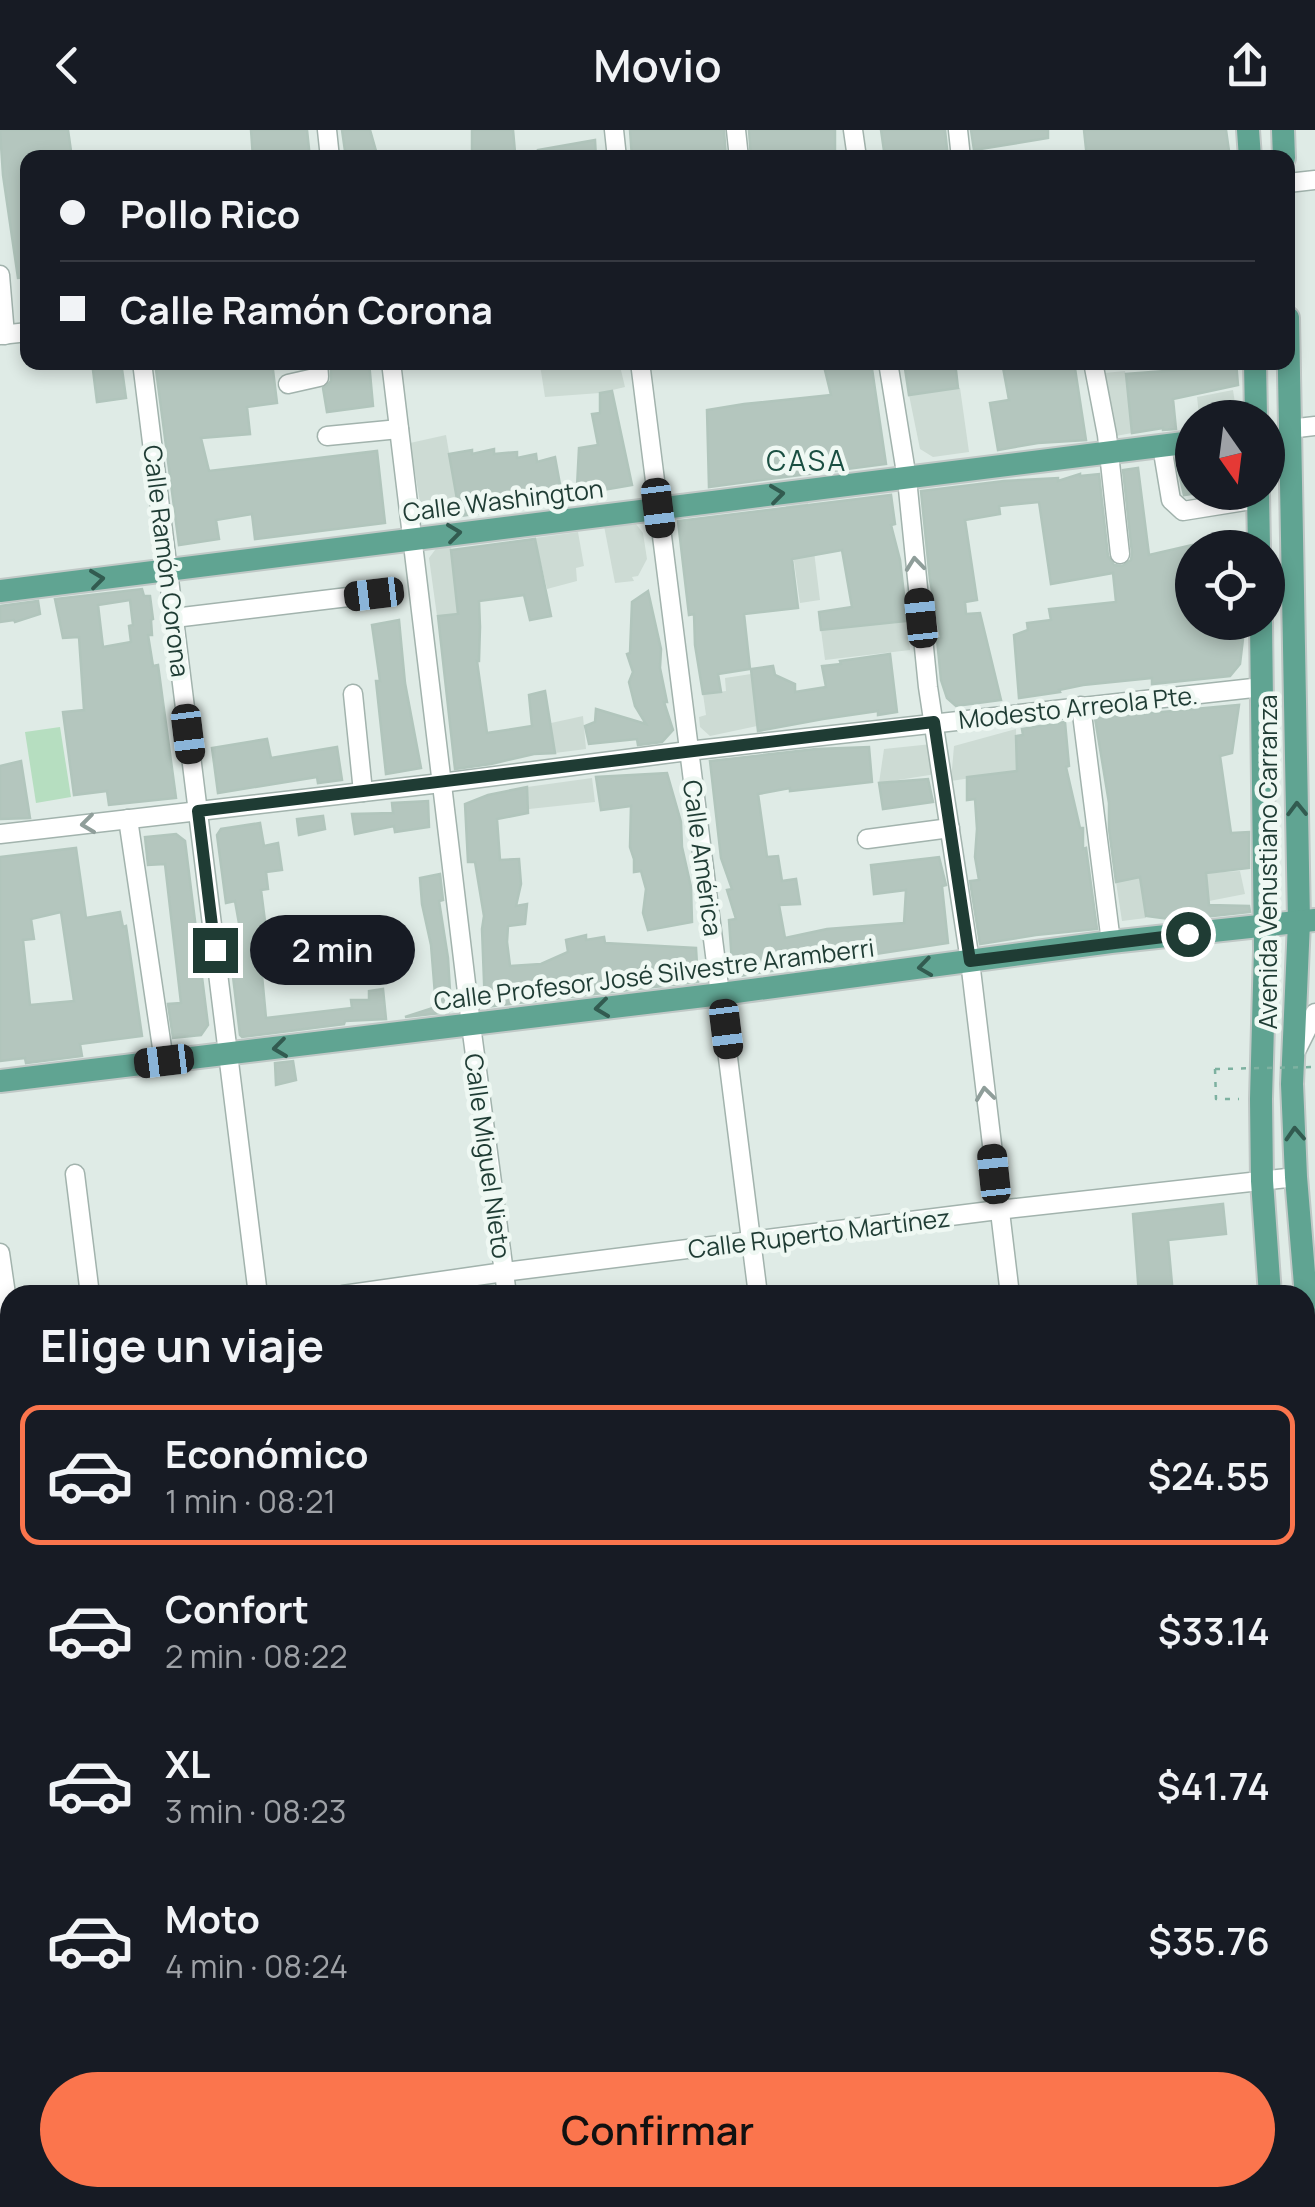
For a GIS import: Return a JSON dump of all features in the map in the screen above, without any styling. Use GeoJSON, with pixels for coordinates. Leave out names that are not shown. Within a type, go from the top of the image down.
{"type":"FeatureCollection","features":[{"type":"Feature","properties":{"kind":"main road"},"geometry":{"type":"LineString","coordinates":[[1255,370],[1256,400]]}},
{"type":"Feature","properties":{"kind":"main road","name":"Avenida Venustiano Carranza"},"geometry":{"type":"LineString","coordinates":[[1281,400],[1283,370]]}},
{"type":"Feature","properties":{"kind":"main road","name":"Calle Washington"},"geometry":{"type":"LineString","coordinates":[[0,591],[1175,444]]}},
{"type":"Feature","properties":{"kind":"main road","name":"Avenida Venustiano Carranza"},"geometry":{"type":"LineString","coordinates":[[1285,494],[1305,674],[1307,921],[1296,981],[1303,1061],[1292,1084],[1296,1177],[1308,1232],[1310,1285]]}},
{"type":"Feature","properties":{"kind":"main road","name":"Avenida Venustiano Carranza"},"geometry":{"type":"LineString","coordinates":[[1261,640],[1262,1181],[1269,1285]]}},
{"type":"Feature","properties":{"kind":"main road","name":"Calle Profesor José Silvestre Aramberri"},"geometry":{"type":"LineString","coordinates":[[0,1081],[1307,921]]}},
{"type":"Feature","properties":{"kind":"main road"},"geometry":{"type":"LineString","coordinates":[[1296,981],[1315,960]]}},
{"type":"Feature","properties":{"kind":"street"},"geometry":{"type":"LineString","coordinates":[[0,276],[2,335]]}},
{"type":"Feature","properties":{"kind":"street","name":"Calle Ramón Corona"},"geometry":{"type":"LineString","coordinates":[[143,370],[257,1285]]}},
{"type":"Feature","properties":{"kind":"street"},"geometry":{"type":"LineString","coordinates":[[288,384],[317,378],[319,370]]}},
{"type":"Feature","properties":{"kind":"street","name":"Calle Miguel Nieto"},"geometry":{"type":"LineString","coordinates":[[392,370],[506,1285]]}},
{"type":"Feature","properties":{"kind":"street","name":"Calle América"},"geometry":{"type":"LineString","coordinates":[[641,370],[757,1285]]}},
{"type":"Feature","properties":{"kind":"street"},"geometry":{"type":"LineString","coordinates":[[889,370],[907,479],[928,687],[970,961],[1009,1285]]}},
{"type":"Feature","properties":{"kind":"street"},"geometry":{"type":"LineString","coordinates":[[1094,370],[1109,453],[1120,554]]}},
{"type":"Feature","properties":{"kind":"street"},"geometry":{"type":"LineString","coordinates":[[1285,430],[1315,426]]}},
{"type":"Feature","properties":{"kind":"street"},"geometry":{"type":"LineString","coordinates":[[327,436],[399,428]]}},
{"type":"Feature","properties":{"kind":"street"},"geometry":{"type":"LineString","coordinates":[[1162,446],[1171,500],[1175,503]]}},
{"type":"Feature","properties":{"kind":"street"},"geometry":{"type":"LineString","coordinates":[[174,618],[374,594]]}},
{"type":"Feature","properties":{"kind":"street","name":"Modesto Arreola Pte."},"geometry":{"type":"LineString","coordinates":[[0,834],[934,722],[1262,687]]}},
{"type":"Feature","properties":{"kind":"street"},"geometry":{"type":"LineString","coordinates":[[352,694],[363,792]]}},
{"type":"Feature","properties":{"kind":"street"},"geometry":{"type":"LineString","coordinates":[[1081,706],[1111,942]]}},
{"type":"Feature","properties":{"kind":"street"},"geometry":{"type":"LineString","coordinates":[[128,818],[164,1061]]}},
{"type":"Feature","properties":{"kind":"street"},"geometry":{"type":"LineString","coordinates":[[867,839],[950,828]]}},
{"type":"Feature","properties":{"kind":"street"},"geometry":{"type":"LineString","coordinates":[[1303,1061],[1315,1013]]}},
{"type":"Feature","properties":{"kind":"street"},"geometry":{"type":"LineString","coordinates":[[75,1174],[89,1285]]}},
{"type":"Feature","properties":{"kind":"street","name":"Calle Ruperto Martínez"},"geometry":{"type":"LineString","coordinates":[[413,1285],[998,1210],[1296,1177]]}},
{"type":"Feature","properties":{"kind":"street"},"geometry":{"type":"LineString","coordinates":[[0,1254],[5,1285]]}},
{"type":"Feature","properties":{"kind":"path"},"geometry":{"type":"LineString","coordinates":[[1261,1098],[1216,1100],[1215,1070],[1303,1061]]}},
{"type":"Feature","properties":{"kind":"shaded area"},"geometry":{"type":"Polygon","coordinates":[[[541,370],[621,370],[625,387],[600,393],[545,397],[541,370]]]}},
{"type":"Feature","properties":{"kind":"shaded area"},"geometry":{"type":"Polygon","coordinates":[[[1125,371],[1132,433],[1105,438],[1094,374],[1125,371]]]}},
{"type":"Feature","properties":{"kind":"shaded area"},"geometry":{"type":"Polygon","coordinates":[[[960,388],[969,452],[933,457],[920,449],[909,395],[960,388]]]}},
{"type":"Feature","properties":{"kind":"shaded area"},"geometry":{"type":"Polygon","coordinates":[[[1233,390],[1234,400],[1197,400],[1233,390]]]}},
{"type":"Feature","properties":{"kind":"shaded area"},"geometry":{"type":"Polygon","coordinates":[[[446,435],[460,516],[423,520],[410,443],[446,435]]]}},
{"type":"Feature","properties":{"kind":"shaded area"},"geometry":{"type":"Polygon","coordinates":[[[808,503],[820,600],[800,603],[786,506],[808,503]]]}},
{"type":"Feature","properties":{"kind":"shaded area"},"geometry":{"type":"Polygon","coordinates":[[[636,524],[643,533],[647,559],[638,576],[632,577],[634,581],[615,583],[604,526],[636,524]]]}},
{"type":"Feature","properties":{"kind":"shaded area"},"geometry":{"type":"Polygon","coordinates":[[[578,532],[584,566],[576,568],[577,581],[547,589],[535,538],[578,532]]]}},
{"type":"Feature","properties":{"kind":"shaded area"},"geometry":{"type":"Polygon","coordinates":[[[438,546],[451,546],[456,600],[474,597],[458,615],[437,616],[429,558],[438,546]]]}},
{"type":"Feature","properties":{"kind":"shaded area"},"geometry":{"type":"Polygon","coordinates":[[[907,621],[910,650],[825,660],[821,630],[907,621]]]}},
{"type":"Feature","properties":{"kind":"shaded area"},"geometry":{"type":"Polygon","coordinates":[[[751,674],[757,726],[710,736],[700,727],[699,717],[706,715],[703,694],[726,691],[725,678],[751,674]]]}},
{"type":"Feature","properties":{"kind":"shaded area"},"geometry":{"type":"Polygon","coordinates":[[[583,716],[586,749],[555,753],[551,723],[583,716]]]}},
{"type":"Feature","properties":{"kind":"shaded area"},"geometry":{"type":"Polygon","coordinates":[[[1016,729],[1017,771],[951,781],[954,746],[1016,729]]]}},
{"type":"Feature","properties":{"kind":"shaded area"},"geometry":{"type":"Polygon","coordinates":[[[932,744],[936,774],[879,783],[884,749],[932,744]]]}},
{"type":"Feature","properties":{"kind":"shaded area"},"geometry":{"type":"Polygon","coordinates":[[[592,778],[595,802],[529,809],[527,787],[592,778]]]}},
{"type":"Feature","properties":{"kind":"shaded area"},"geometry":{"type":"Polygon","coordinates":[[[1240,871],[1245,894],[1209,901],[1206,873],[1240,871]]]}},
{"type":"Feature","properties":{"kind":"shaded area"},"geometry":{"type":"Polygon","coordinates":[[[1140,877],[1146,918],[1122,921],[1116,882],[1140,877]]]}},
{"type":"Feature","properties":{"kind":"green space"},"geometry":{"type":"Polygon","coordinates":[[[60,727],[71,797],[36,803],[25,732],[60,727]]]}},
{"type":"Feature","properties":{"kind":"building"},"geometry":{"type":"Polygon","coordinates":[[[0,130],[68,130],[71,150],[20,150],[20,278],[18,278],[0,130]]]}},
{"type":"Feature","properties":{"kind":"building"},"geometry":{"type":"Polygon","coordinates":[[[251,130],[307,130],[309,150],[252,150],[251,130]]]}},
{"type":"Feature","properties":{"kind":"building"},"geometry":{"type":"Polygon","coordinates":[[[342,130],[370,130],[376,150],[345,150],[342,130]]]}},
{"type":"Feature","properties":{"kind":"building"},"geometry":{"type":"Polygon","coordinates":[[[472,130],[513,130],[515,150],[472,150],[472,130]]]}},
{"type":"Feature","properties":{"kind":"building"},"geometry":{"type":"Polygon","coordinates":[[[630,130],[724,130],[725,150],[631,150],[630,130]]]}},
{"type":"Feature","properties":{"kind":"building"},"geometry":{"type":"Polygon","coordinates":[[[749,130],[835,130],[835,150],[750,150],[749,130]]]}},
{"type":"Feature","properties":{"kind":"building"},"geometry":{"type":"Polygon","coordinates":[[[881,130],[945,130],[947,150],[884,150],[881,130]]]}},
{"type":"Feature","properties":{"kind":"building"},"geometry":{"type":"Polygon","coordinates":[[[971,130],[1048,130],[1048,138],[974,150],[971,130]]]}},
{"type":"Feature","properties":{"kind":"building"},"geometry":{"type":"Polygon","coordinates":[[[1084,130],[1226,130],[1229,150],[1086,150],[1084,130]]]}},
{"type":"Feature","properties":{"kind":"building"},"geometry":{"type":"Polygon","coordinates":[[[595,140],[596,150],[538,150],[595,140]]]}},
{"type":"Feature","properties":{"kind":"building"},"geometry":{"type":"Polygon","coordinates":[[[93,370],[122,370],[126,398],[97,402],[93,370]]]}},
{"type":"Feature","properties":{"kind":"building"},"geometry":{"type":"Polygon","coordinates":[[[156,370],[273,370],[277,403],[247,407],[250,434],[201,438],[209,471],[377,451],[385,523],[255,539],[252,514],[216,520],[219,539],[179,545],[156,370]]]}},
{"type":"Feature","properties":{"kind":"building"},"geometry":{"type":"Polygon","coordinates":[[[331,370],[370,370],[373,406],[327,412],[323,388],[331,381],[331,370]]]}},
{"type":"Feature","properties":{"kind":"building"},"geometry":{"type":"Polygon","coordinates":[[[825,370],[872,370],[886,464],[709,487],[707,410],[831,395],[825,370]]]}},
{"type":"Feature","properties":{"kind":"building"},"geometry":{"type":"Polygon","coordinates":[[[905,370],[956,370],[958,388],[909,395],[905,370]]]}},
{"type":"Feature","properties":{"kind":"building"},"geometry":{"type":"Polygon","coordinates":[[[1003,370],[1075,370],[1086,440],[998,450],[990,403],[1009,400],[1003,370]]]}},
{"type":"Feature","properties":{"kind":"building"},"geometry":{"type":"Polygon","coordinates":[[[1237,370],[1238,385],[1173,399],[1175,429],[1132,433],[1126,374],[1237,370]]]}},
{"type":"Feature","properties":{"kind":"building"},"geometry":{"type":"Polygon","coordinates":[[[612,391],[632,485],[591,492],[589,484],[577,487],[579,448],[598,445],[592,414],[600,413],[600,393],[612,391]]]}},
{"type":"Feature","properties":{"kind":"building"},"geometry":{"type":"Polygon","coordinates":[[[494,449],[494,454],[517,452],[517,458],[536,454],[537,462],[555,457],[563,501],[460,516],[449,454],[494,449]]]}},
{"type":"Feature","properties":{"kind":"building"},"geometry":{"type":"Polygon","coordinates":[[[1138,468],[1149,555],[1175,549],[1175,640],[1243,640],[1240,664],[1230,676],[1152,684],[1152,678],[1083,685],[1019,698],[1014,635],[1028,630],[1027,623],[1051,620],[1049,609],[1116,602],[1113,573],[1051,584],[1039,502],[999,506],[1000,514],[965,520],[977,600],[965,602],[966,614],[980,613],[1001,700],[956,706],[947,698],[941,680],[937,639],[941,638],[930,580],[921,491],[1004,481],[1058,481],[1080,474],[1099,474],[1108,556],[1114,565],[1122,566],[1131,560],[1132,553],[1123,470],[1138,468]]]}},
{"type":"Feature","properties":{"kind":"building"},"geometry":{"type":"Polygon","coordinates":[[[891,495],[895,524],[891,525],[900,560],[907,621],[821,630],[819,612],[852,607],[842,550],[792,559],[798,608],[744,614],[750,669],[718,674],[721,692],[703,694],[678,521],[891,495]]]}},
{"type":"Feature","properties":{"kind":"building"},"geometry":{"type":"Polygon","coordinates":[[[535,539],[551,616],[530,620],[524,595],[479,601],[477,661],[487,733],[532,726],[529,695],[545,691],[555,753],[455,769],[438,616],[458,614],[451,550],[535,539]]]}},
{"type":"Feature","properties":{"kind":"building"},"geometry":{"type":"Polygon","coordinates":[[[142,589],[144,596],[150,596],[153,619],[152,635],[148,635],[153,666],[158,665],[176,798],[109,805],[107,791],[74,795],[63,712],[84,710],[79,637],[63,638],[55,599],[142,589]],[[130,600],[98,605],[103,647],[131,642],[129,626],[133,625],[130,600]]]}},
{"type":"Feature","properties":{"kind":"building"},"geometry":{"type":"Polygon","coordinates":[[[648,591],[661,649],[664,702],[673,730],[662,742],[638,745],[637,739],[589,744],[585,726],[595,722],[596,709],[646,724],[635,706],[629,682],[633,672],[627,654],[632,602],[648,591]]]}},
{"type":"Feature","properties":{"kind":"building"},"geometry":{"type":"Polygon","coordinates":[[[38,601],[40,614],[0,622],[0,606],[38,601]]]}},
{"type":"Feature","properties":{"kind":"building"},"geometry":{"type":"Polygon","coordinates":[[[399,620],[405,683],[421,768],[386,774],[372,625],[399,620]]]}},
{"type":"Feature","properties":{"kind":"building"},"geometry":{"type":"Polygon","coordinates":[[[890,654],[897,712],[878,715],[878,711],[758,731],[751,669],[773,666],[775,675],[795,684],[795,692],[826,687],[822,666],[890,654]]]}},
{"type":"Feature","properties":{"kind":"building"},"geometry":{"type":"Polygon","coordinates":[[[1239,705],[1232,753],[1220,756],[1231,833],[1249,832],[1249,868],[1206,873],[1209,905],[1249,906],[1250,912],[1177,920],[1146,916],[1140,877],[1116,882],[1109,803],[1095,718],[1239,705]]]}},
{"type":"Feature","properties":{"kind":"building"},"geometry":{"type":"Polygon","coordinates":[[[1065,722],[1069,766],[1066,767],[1083,828],[1097,929],[980,944],[970,881],[979,880],[975,799],[967,800],[967,777],[1017,771],[1016,736],[1023,735],[1022,729],[1065,722]]]}},
{"type":"Feature","properties":{"kind":"building"},"geometry":{"type":"Polygon","coordinates":[[[267,739],[271,758],[337,747],[342,780],[318,783],[317,777],[218,793],[212,748],[267,739]]]}},
{"type":"Feature","properties":{"kind":"building"},"geometry":{"type":"Polygon","coordinates":[[[869,747],[872,782],[758,794],[767,857],[778,856],[782,881],[796,879],[800,904],[779,905],[785,938],[827,929],[904,923],[906,890],[874,894],[871,865],[939,857],[946,885],[942,886],[948,943],[836,960],[836,955],[788,960],[790,968],[733,977],[729,920],[736,919],[727,890],[732,889],[721,858],[710,761],[869,747]]]}},
{"type":"Feature","properties":{"kind":"building"},"geometry":{"type":"Polygon","coordinates":[[[21,761],[30,818],[0,819],[0,766],[21,761]]]}},
{"type":"Feature","properties":{"kind":"building"},"geometry":{"type":"Polygon","coordinates":[[[667,773],[681,822],[692,922],[648,930],[643,913],[646,889],[641,871],[634,872],[630,847],[631,806],[601,810],[596,777],[667,773]]]}},
{"type":"Feature","properties":{"kind":"building"},"geometry":{"type":"Polygon","coordinates":[[[928,779],[933,802],[883,809],[879,783],[928,779]]]}},
{"type":"Feature","properties":{"kind":"building"},"geometry":{"type":"Polygon","coordinates":[[[527,787],[528,813],[497,819],[500,860],[519,859],[521,884],[516,906],[527,904],[525,924],[508,926],[510,966],[541,964],[568,952],[566,940],[586,935],[586,940],[604,937],[605,943],[696,948],[698,982],[485,1007],[484,916],[475,862],[468,862],[465,804],[527,787]]]}},
{"type":"Feature","properties":{"kind":"building"},"geometry":{"type":"Polygon","coordinates":[[[428,801],[429,827],[395,832],[394,826],[355,834],[352,814],[393,813],[392,803],[428,801]]]}},
{"type":"Feature","properties":{"kind":"building"},"geometry":{"type":"Polygon","coordinates":[[[323,816],[325,829],[299,835],[297,819],[323,816]]]}},
{"type":"Feature","properties":{"kind":"building"},"geometry":{"type":"Polygon","coordinates":[[[260,823],[264,846],[278,843],[282,870],[266,872],[268,889],[261,890],[267,937],[272,937],[277,973],[262,975],[266,1018],[352,1008],[351,1000],[369,1000],[369,991],[383,989],[386,1019],[240,1035],[229,943],[234,942],[232,930],[240,929],[235,901],[226,903],[217,835],[221,829],[260,823]]]}},
{"type":"Feature","properties":{"kind":"building"},"geometry":{"type":"Polygon","coordinates":[[[176,834],[185,841],[208,1025],[201,1035],[173,1038],[168,1004],[181,1003],[165,864],[148,865],[145,837],[176,834]]]}},
{"type":"Feature","properties":{"kind":"building"},"geometry":{"type":"Polygon","coordinates":[[[76,848],[86,918],[120,912],[123,927],[126,926],[142,1036],[80,1044],[82,1056],[26,1063],[25,1058],[0,1061],[0,857],[76,848]],[[61,912],[31,919],[34,939],[23,940],[30,1005],[74,1001],[61,912]]]}},
{"type":"Feature","properties":{"kind":"building"},"geometry":{"type":"Polygon","coordinates":[[[440,874],[443,900],[439,901],[451,1007],[449,1012],[405,1017],[436,1007],[420,878],[440,874]]]}},
{"type":"Feature","properties":{"kind":"building"},"geometry":{"type":"Polygon","coordinates":[[[293,1061],[296,1080],[276,1085],[275,1063],[293,1061]]]}},
{"type":"Feature","properties":{"kind":"building"},"geometry":{"type":"Polygon","coordinates":[[[1223,1204],[1226,1234],[1168,1240],[1172,1285],[1138,1285],[1133,1214],[1223,1204]]]}},
{"type":"Feature","properties":{"kind":"district","name":"CASA"},"geometry":{"type":"Point","coordinates":[807,460]}},
{"type":"Feature","properties":{"kind":"route"},"geometry":{"type":"LineString","coordinates":[[215,950],[198,811],[934,722],[970,961],[1188,934]]}}]}
